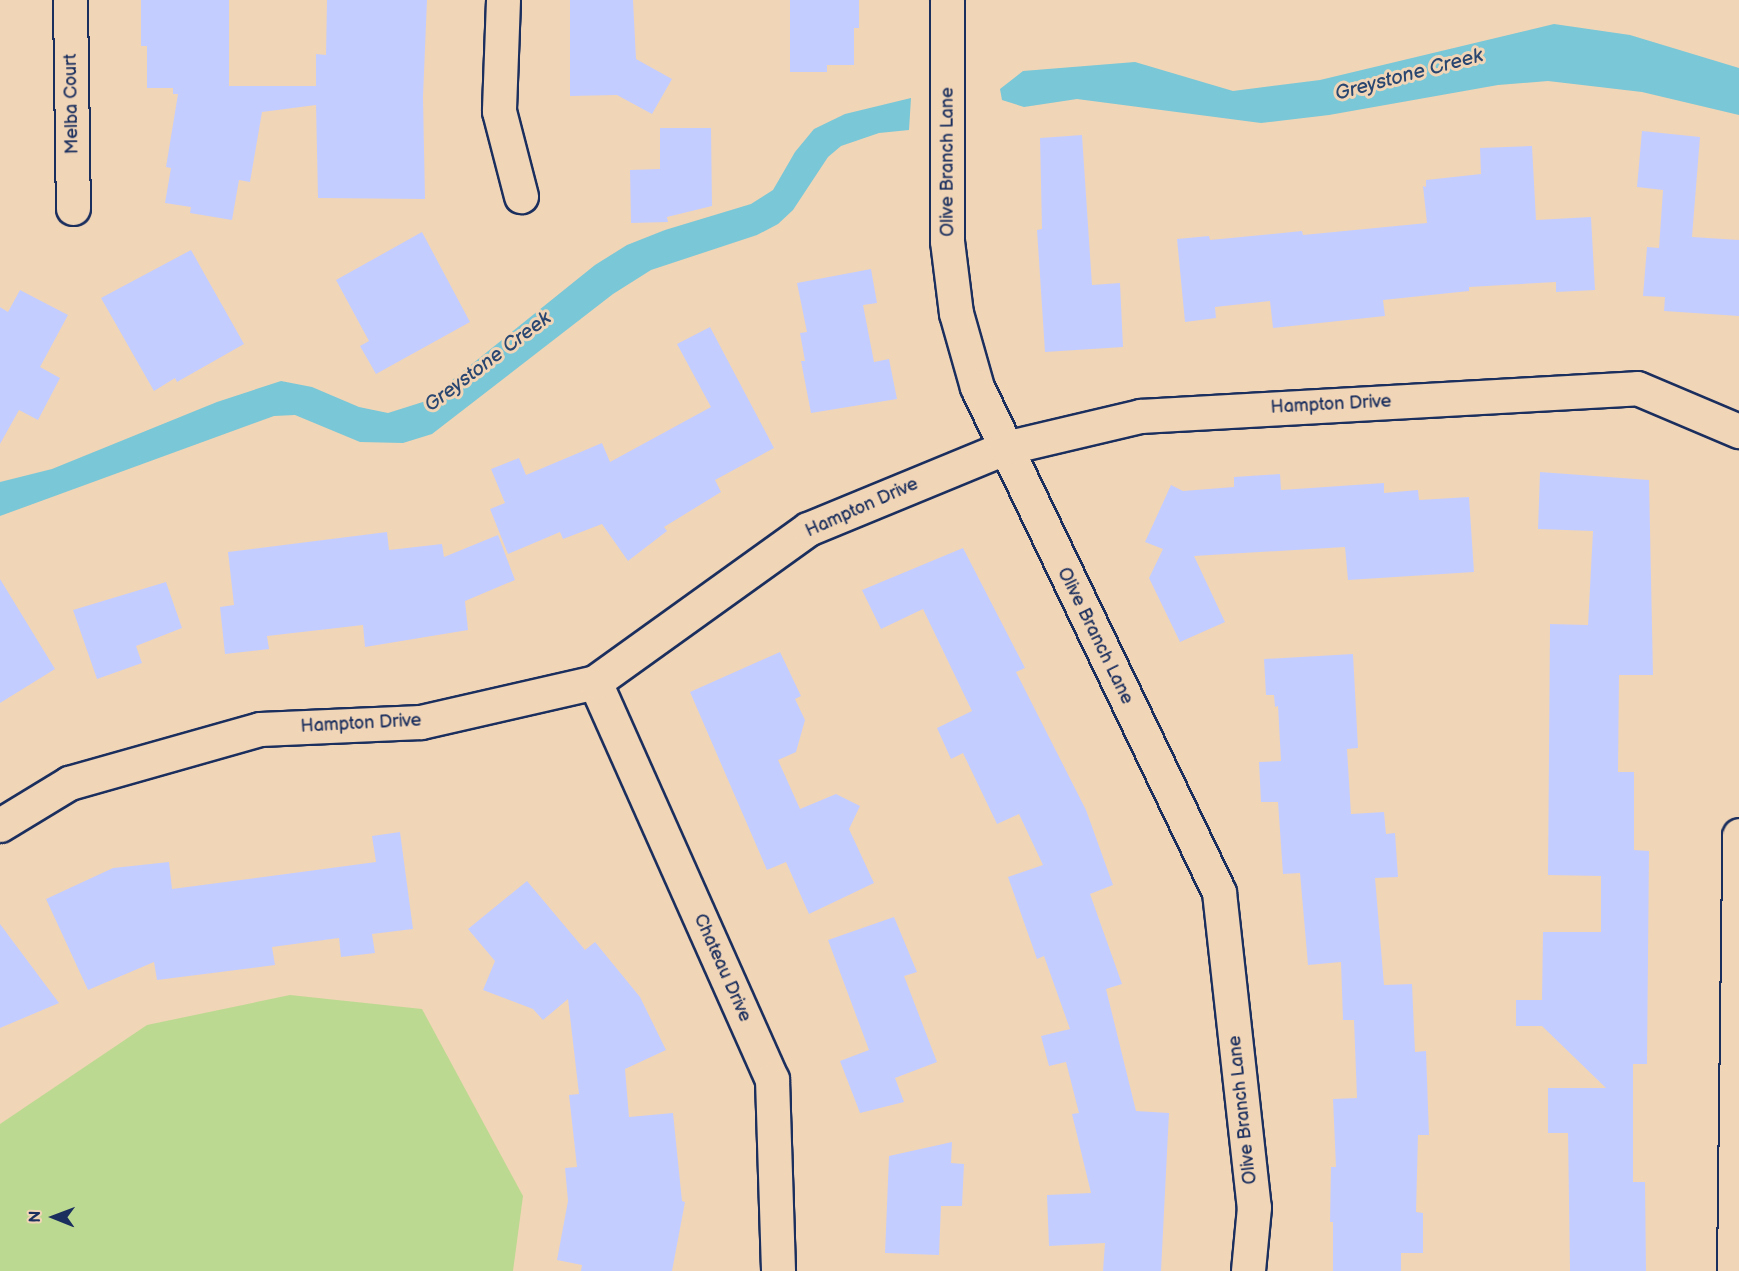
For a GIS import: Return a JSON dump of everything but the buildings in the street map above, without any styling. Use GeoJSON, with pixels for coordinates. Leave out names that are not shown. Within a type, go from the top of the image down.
{"type":"FeatureCollection","features":[{"type":"Feature","properties":{"kind":"street","name":"Melba Court"},"geometry":{"type":"LineString","coordinates":[[70,0],[73,208]]}},
{"type":"Feature","properties":{"kind":"street"},"geometry":{"type":"LineString","coordinates":[[502,0],[499,111],[521,196]]}},
{"type":"Feature","properties":{"kind":"street","name":"Olive Branch Lane"},"geometry":{"type":"LineString","coordinates":[[946,0],[947,241],[956,313],[977,387],[1219,892],[1254,1207],[1248,1271]]}},
{"type":"Feature","properties":{"kind":"street","name":"Hampton Drive"},"geometry":{"type":"LineString","coordinates":[[0,825],[69,783],[260,729],[421,722],[595,682],[808,529],[1005,448],[1140,416],[1637,388],[1739,431]]}},
{"type":"Feature","properties":{"kind":"street","name":"Chateau Drive"},"geometry":{"type":"LineString","coordinates":[[595,682],[771,1079],[778,1271]]}},
{"type":"Feature","properties":{"kind":"street"},"geometry":{"type":"LineString","coordinates":[[1734,1271],[1739,835]]}},
{"type":"Feature","properties":{"kind":"green space"},"geometry":{"type":"Polygon","coordinates":[[[290,995],[422,1009],[523,1196],[513,1271],[0,1271],[0,1124],[147,1025],[290,995]]]}},
{"type":"Feature","properties":{"kind":"water","name":"Greystone Creek"},"geometry":{"type":"Polygon","coordinates":[[[1554,24],[1630,35],[1739,68],[1739,115],[1642,92],[1548,81],[1498,85],[1329,115],[1261,123],[1077,99],[1024,107],[1002,100],[1000,89],[1023,71],[1135,62],[1233,91],[1320,80],[1554,24]]]}},
{"type":"Feature","properties":{"kind":"water","name":"Greystone Creek"},"geometry":{"type":"Polygon","coordinates":[[[911,98],[909,130],[879,133],[841,146],[828,157],[793,210],[778,224],[757,235],[651,270],[613,294],[432,434],[403,443],[360,442],[295,415],[274,416],[0,516],[0,482],[52,469],[217,402],[281,381],[312,387],[359,407],[388,413],[426,401],[595,265],[627,245],[665,230],[751,204],[773,190],[795,152],[814,129],[845,114],[911,98]]]}}]}
